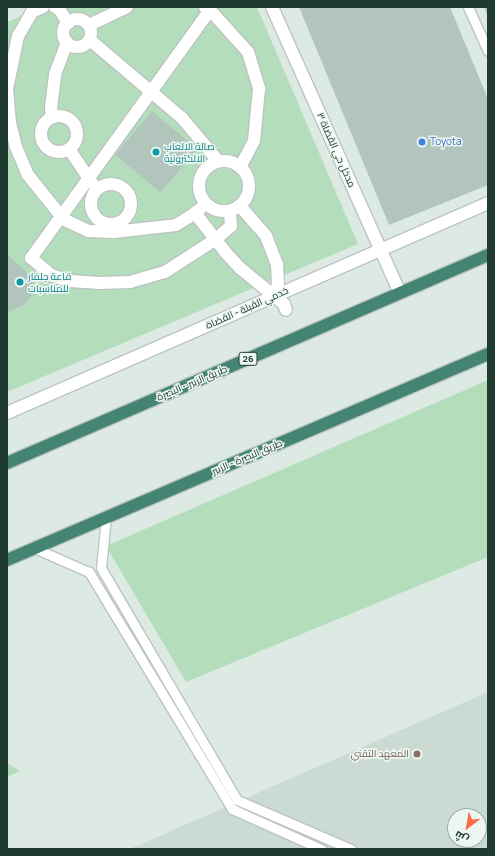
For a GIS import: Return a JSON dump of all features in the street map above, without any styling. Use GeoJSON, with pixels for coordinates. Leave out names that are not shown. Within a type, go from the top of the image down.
{"type":"FeatureCollection","features":[{"type":"Feature","properties":{"kind":"highway","name":"طريق الزبير - البصرة"},"geometry":{"type":"LineString","coordinates":[[7,463],[488,255]]}},
{"type":"Feature","properties":{"kind":"highway","name":"طريق البصرة - الزبير"},"geometry":{"type":"LineString","coordinates":[[7,560],[488,354]]}},
{"type":"Feature","properties":{"kind":"street"},"geometry":{"type":"LineString","coordinates":[[43,7],[32,12],[18,36],[7,89],[10,123],[16,146],[28,175],[62,216],[88,231],[114,232],[176,225],[207,204]]}},
{"type":"Feature","properties":{"kind":"street"},"geometry":{"type":"LineString","coordinates":[[55,7],[59,9],[68,23]]}},
{"type":"Feature","properties":{"kind":"street"},"geometry":{"type":"LineString","coordinates":[[89,25],[127,7]]}},
{"type":"Feature","properties":{"kind":"street","name":"مدخل حي القضاة ٣"},"geometry":{"type":"LineString","coordinates":[[272,7],[400,293]]}},
{"type":"Feature","properties":{"kind":"street"},"geometry":{"type":"LineString","coordinates":[[235,208],[232,226],[216,239],[165,272],[130,282],[100,283],[70,281],[51,275],[31,258],[151,92],[208,8],[248,52],[259,89],[254,141],[240,166]]}},
{"type":"Feature","properties":{"kind":"street"},"geometry":{"type":"LineString","coordinates":[[75,19],[83,20],[89,25],[91,32],[90,40],[85,45],[79,47],[72,46],[67,42],[64,36],[64,29],[68,23],[75,19]]}},
{"type":"Feature","properties":{"kind":"street"},"geometry":{"type":"LineString","coordinates":[[90,40],[182,118],[219,162]]}},
{"type":"Feature","properties":{"kind":"street"},"geometry":{"type":"LineString","coordinates":[[52,117],[51,108],[55,74],[67,42]]}},
{"type":"Feature","properties":{"kind":"street"},"geometry":{"type":"LineString","coordinates":[[61,116],[70,119],[76,126],[76,138],[69,149],[61,152],[51,150],[43,143],[41,133],[44,123],[52,117],[61,116]]}},
{"type":"Feature","properties":{"kind":"street"},"geometry":{"type":"LineString","coordinates":[[69,149],[97,189]]}},
{"type":"Feature","properties":{"kind":"street"},"geometry":{"type":"LineString","coordinates":[[219,162],[233,163],[240,166],[246,173],[249,182],[249,190],[246,199],[235,208],[213,209],[207,204],[202,196],[200,188],[201,179],[205,171],[211,165],[219,162]]}},
{"type":"Feature","properties":{"kind":"street","name":"خدمي القبلة - القضاة"},"geometry":{"type":"LineString","coordinates":[[7,413],[488,203]]}},
{"type":"Feature","properties":{"kind":"street"},"geometry":{"type":"LineString","coordinates":[[235,208],[266,236],[277,264],[278,283],[275,296]]}},
{"type":"Feature","properties":{"kind":"street"},"geometry":{"type":"LineString","coordinates":[[195,213],[240,268],[284,304],[286,310]]}},
{"type":"Feature","properties":{"kind":"lane"},"geometry":{"type":"LineString","coordinates":[[468,7],[488,51]]}},
{"type":"Feature","properties":{"kind":"lane"},"geometry":{"type":"LineString","coordinates":[[106,517],[101,568],[237,800],[351,849]]}},
{"type":"Feature","properties":{"kind":"lane"},"geometry":{"type":"LineString","coordinates":[[34,548],[89,572],[232,809],[319,849]]}},
{"type":"Feature","properties":{"kind":"lane"},"geometry":{"type":"LineString","coordinates":[[232,809],[237,800]]}},
{"type":"Feature","properties":{"kind":"shaded area","name":"المعهد التقني"},"geometry":{"type":"Polygon","coordinates":[[[488,692],[488,849],[130,849],[488,692]]]}},
{"type":"Feature","properties":{"kind":"green space"},"geometry":{"type":"Polygon","coordinates":[[[43,7],[257,7],[358,244],[7,392],[7,22],[43,7]]]}},
{"type":"Feature","properties":{"kind":"green space"},"geometry":{"type":"Polygon","coordinates":[[[488,380],[488,557],[186,682],[106,546],[488,380]]]}},
{"type":"Feature","properties":{"kind":"green space"},"geometry":{"type":"Polygon","coordinates":[[[7,763],[20,771],[7,777],[7,763]]]}},
{"type":"Feature","properties":{"kind":"building","name":"Toyota"},"geometry":{"type":"Polygon","coordinates":[[[299,7],[450,7],[488,99],[488,185],[389,225],[299,7]]]}},
{"type":"Feature","properties":{"kind":"building"},"geometry":{"type":"Polygon","coordinates":[[[484,7],[488,7],[488,17],[484,7]]]}},
{"type":"Feature","properties":{"kind":"building","name":"صالة الالعاب الالكترونية"},"geometry":{"type":"Polygon","coordinates":[[[152,111],[197,149],[161,193],[115,155],[152,111]]]}},
{"type":"Feature","properties":{"kind":"building","name":"قاعة جلفار للمناسبات"},"geometry":{"type":"Polygon","coordinates":[[[7,254],[31,276],[36,289],[25,304],[7,313],[7,254]]]}},
{"type":"Feature","properties":{"kind":"place","name":"Toyota"},"geometry":{"type":"Point","coordinates":[422,142]}},
{"type":"Feature","properties":{"kind":"place","name":"صالة الالعاب الالكترونية"},"geometry":{"type":"Point","coordinates":[156,152]}},
{"type":"Feature","properties":{"kind":"place","name":"قاعة جلفار للمناسبات"},"geometry":{"type":"Point","coordinates":[20,282]}},
{"type":"Feature","properties":{"kind":"place","name":"المعهد التقني"},"geometry":{"type":"Point","coordinates":[417,754]}}]}
